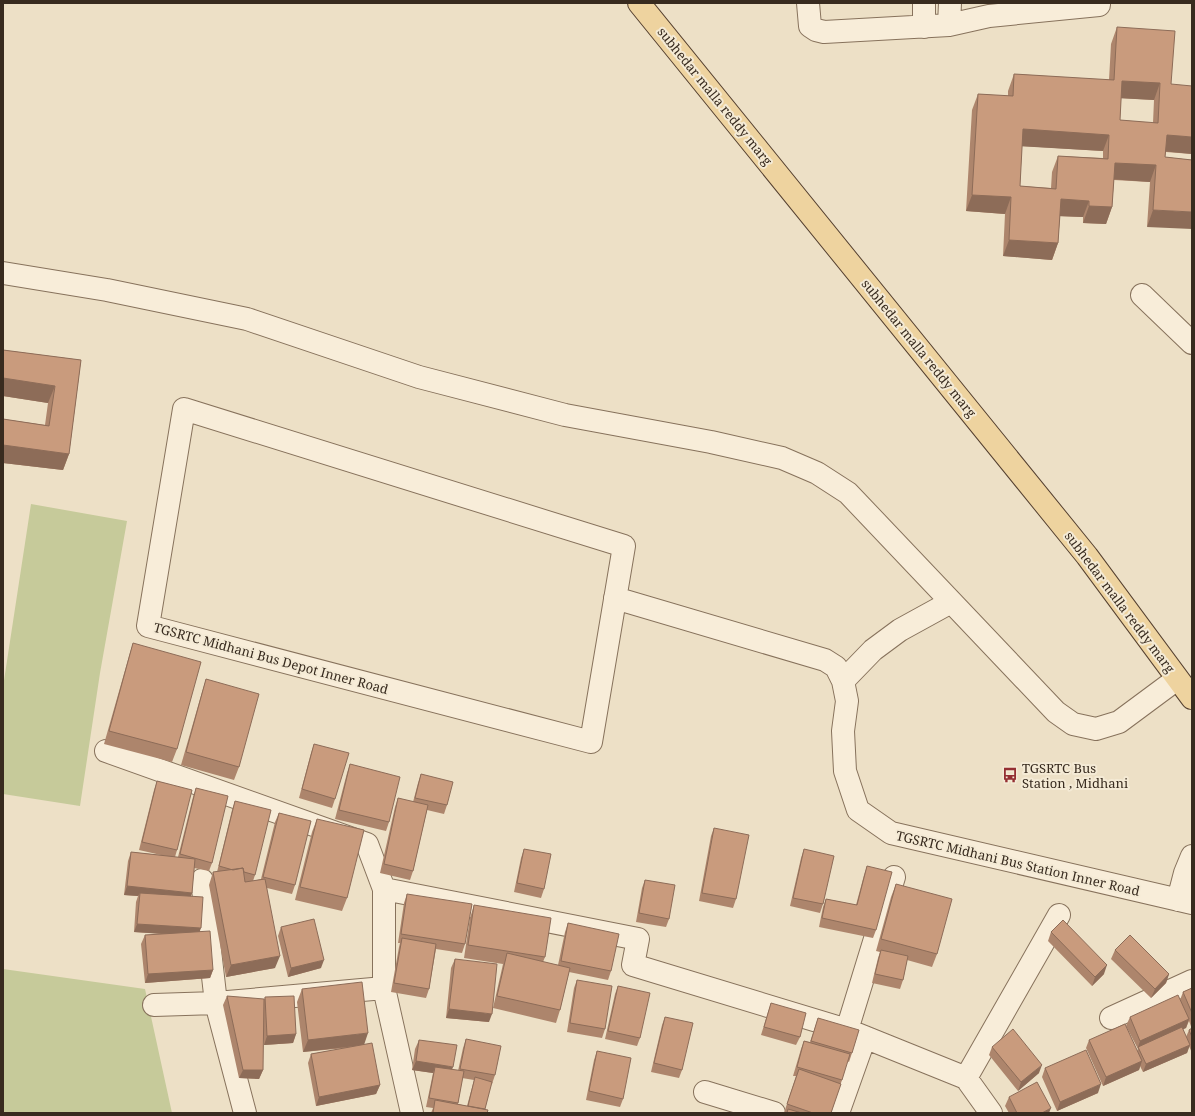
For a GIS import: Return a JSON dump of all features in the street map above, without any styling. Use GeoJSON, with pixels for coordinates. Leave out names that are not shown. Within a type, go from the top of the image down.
{"type":"FeatureCollection","features":[{"type":"Feature","properties":{"kind":"main road","name":"subhedar malla reddy marg"},"geometry":{"type":"LineString","coordinates":[[639,3],[1082,550],[1192,698]]}},
{"type":"Feature","properties":{"kind":"street"},"geometry":{"type":"LineString","coordinates":[[808,3],[810,26],[816,30],[824,32],[948,26],[989,16],[1099,5]]}},
{"type":"Feature","properties":{"kind":"street"},"geometry":{"type":"LineString","coordinates":[[924,3],[924,27]]}},
{"type":"Feature","properties":{"kind":"street"},"geometry":{"type":"LineString","coordinates":[[948,26],[950,3]]}},
{"type":"Feature","properties":{"kind":"street"},"geometry":{"type":"LineString","coordinates":[[3,273],[107,290],[247,319],[435,381],[565,415],[711,442],[782,458],[818,472],[848,493],[1056,712],[1073,724],[1096,729],[1119,722],[1178,680]]}},
{"type":"Feature","properties":{"kind":"street"},"geometry":{"type":"LineString","coordinates":[[1142,295],[1192,344]]}},
{"type":"Feature","properties":{"kind":"street","name":"TGSRTC Midhani Bus Depot Inner Road"},"geometry":{"type":"LineString","coordinates":[[184,409],[624,546],[615,598],[591,742],[148,626],[184,409]]}},
{"type":"Feature","properties":{"kind":"street"},"geometry":{"type":"LineString","coordinates":[[615,598],[825,660],[836,667],[842,682],[873,650],[900,630],[951,602]]}},
{"type":"Feature","properties":{"kind":"street","name":"TGSRTC Midhani Bus Station Inner Road"},"geometry":{"type":"LineString","coordinates":[[842,682],[847,701],[843,731],[845,771],[858,810],[891,834],[1185,902]]}},
{"type":"Feature","properties":{"kind":"street"},"geometry":{"type":"LineString","coordinates":[[106,751],[367,844],[384,889],[384,988],[412,1113]]}},
{"type":"Feature","properties":{"kind":"street"},"geometry":{"type":"LineString","coordinates":[[1185,902],[1185,873],[1192,856]]}},
{"type":"Feature","properties":{"kind":"street"},"geometry":{"type":"LineString","coordinates":[[838,1113],[894,877]]}},
{"type":"Feature","properties":{"kind":"street"},"geometry":{"type":"LineString","coordinates":[[202,880],[216,1003],[245,1113]]}},
{"type":"Feature","properties":{"kind":"street"},"geometry":{"type":"LineString","coordinates":[[384,889],[638,939],[633,965],[856,1034],[966,1078],[991,1113]]}},
{"type":"Feature","properties":{"kind":"street"},"geometry":{"type":"LineString","coordinates":[[966,1078],[1059,915]]}},
{"type":"Feature","properties":{"kind":"street"},"geometry":{"type":"LineString","coordinates":[[1111,1018],[1192,981]]}},
{"type":"Feature","properties":{"kind":"street"},"geometry":{"type":"LineString","coordinates":[[154,1005],[216,1003],[384,988]]}},
{"type":"Feature","properties":{"kind":"street"},"geometry":{"type":"LineString","coordinates":[[705,1092],[774,1113]]}},
{"type":"Feature","properties":{"kind":"green space"},"geometry":{"type":"Polygon","coordinates":[[[31,504],[127,521],[100,673],[80,806],[3,794],[3,687],[31,504]]]}},
{"type":"Feature","properties":{"kind":"green space"},"geometry":{"type":"Polygon","coordinates":[[[3,969],[145,989],[172,1113],[3,1113],[3,969]]]}},
{"type":"Feature","properties":{"kind":"building"},"geometry":{"type":"Polygon","coordinates":[[[1117,27],[1175,31],[1171,84],[1192,86],[1192,137],[1167,135],[1165,157],[1192,160],[1192,212],[1153,210],[1156,165],[1115,163],[1112,207],[1089,206],[1089,201],[1061,199],[1058,243],[1009,240],[1011,197],[972,195],[978,94],[1013,96],[1014,74],[1114,80],[1117,27]],[[1122,81],[1120,120],[1158,123],[1160,83],[1122,81]],[[1023,129],[1020,186],[1056,189],[1058,156],[1108,159],[1109,135],[1023,129]]]}},
{"type":"Feature","properties":{"kind":"building"},"geometry":{"type":"Polygon","coordinates":[[[3,350],[81,360],[69,454],[3,445],[3,419],[49,426],[55,386],[3,378],[3,350]]]}},
{"type":"Feature","properties":{"kind":"building"},"geometry":{"type":"Polygon","coordinates":[[[133,643],[201,662],[177,749],[109,731],[133,643]]]}},
{"type":"Feature","properties":{"kind":"building"},"geometry":{"type":"Polygon","coordinates":[[[206,679],[259,694],[239,767],[186,752],[206,679]]]}},
{"type":"Feature","properties":{"kind":"building"},"geometry":{"type":"Polygon","coordinates":[[[314,744],[349,753],[335,799],[302,789],[314,744]]]}},
{"type":"Feature","properties":{"kind":"building"},"geometry":{"type":"Polygon","coordinates":[[[350,764],[400,777],[389,822],[339,810],[350,764]]]}},
{"type":"Feature","properties":{"kind":"building"},"geometry":{"type":"Polygon","coordinates":[[[421,774],[453,782],[447,805],[415,798],[421,774]]]}},
{"type":"Feature","properties":{"kind":"building"},"geometry":{"type":"Polygon","coordinates":[[[157,781],[192,790],[177,850],[142,842],[157,781]]]}},
{"type":"Feature","properties":{"kind":"building"},"geometry":{"type":"Polygon","coordinates":[[[196,788],[228,796],[212,863],[180,854],[196,788]]]}},
{"type":"Feature","properties":{"kind":"building"},"geometry":{"type":"Polygon","coordinates":[[[398,798],[428,805],[413,871],[384,864],[398,798]]]}},
{"type":"Feature","properties":{"kind":"building"},"geometry":{"type":"Polygon","coordinates":[[[235,801],[271,810],[255,875],[244,872],[243,868],[233,870],[219,866],[235,801]]]}},
{"type":"Feature","properties":{"kind":"building"},"geometry":{"type":"Polygon","coordinates":[[[279,813],[311,821],[295,885],[263,877],[279,813]]]}},
{"type":"Feature","properties":{"kind":"building"},"geometry":{"type":"Polygon","coordinates":[[[317,819],[364,830],[347,898],[300,887],[317,819]]]}},
{"type":"Feature","properties":{"kind":"building"},"geometry":{"type":"Polygon","coordinates":[[[714,828],[749,835],[736,899],[702,893],[714,828]]]}},
{"type":"Feature","properties":{"kind":"building"},"geometry":{"type":"Polygon","coordinates":[[[524,849],[551,854],[544,889],[517,883],[524,849]]]}},
{"type":"Feature","properties":{"kind":"building"},"geometry":{"type":"Polygon","coordinates":[[[804,849],[834,856],[823,904],[793,898],[804,849]]]}},
{"type":"Feature","properties":{"kind":"building"},"geometry":{"type":"Polygon","coordinates":[[[131,852],[195,859],[192,893],[127,886],[131,852]]]}},
{"type":"Feature","properties":{"kind":"building"},"geometry":{"type":"Polygon","coordinates":[[[867,866],[892,872],[876,930],[822,918],[826,899],[857,905],[867,866]]]}},
{"type":"Feature","properties":{"kind":"building"},"geometry":{"type":"Polygon","coordinates":[[[243,868],[245,882],[265,879],[280,956],[231,965],[213,872],[243,868]]]}},
{"type":"Feature","properties":{"kind":"building"},"geometry":{"type":"Polygon","coordinates":[[[645,880],[675,885],[669,919],[639,913],[645,880]]]}},
{"type":"Feature","properties":{"kind":"building"},"geometry":{"type":"Polygon","coordinates":[[[896,884],[952,899],[937,954],[881,939],[896,884]]]}},
{"type":"Feature","properties":{"kind":"building"},"geometry":{"type":"Polygon","coordinates":[[[140,893],[203,897],[201,928],[137,924],[140,893]]]}},
{"type":"Feature","properties":{"kind":"building"},"geometry":{"type":"Polygon","coordinates":[[[407,894],[472,904],[465,944],[401,934],[407,894]]]}},
{"type":"Feature","properties":{"kind":"building"},"geometry":{"type":"Polygon","coordinates":[[[474,905],[551,918],[545,957],[468,945],[474,905]]]}},
{"type":"Feature","properties":{"kind":"building"},"geometry":{"type":"Polygon","coordinates":[[[314,919],[324,960],[291,968],[281,927],[314,919]]]}},
{"type":"Feature","properties":{"kind":"building"},"geometry":{"type":"Polygon","coordinates":[[[1063,920],[1107,965],[1095,977],[1051,932],[1063,920]]]}},
{"type":"Feature","properties":{"kind":"building"},"geometry":{"type":"Polygon","coordinates":[[[568,923],[619,934],[611,971],[561,961],[568,923]]]}},
{"type":"Feature","properties":{"kind":"building"},"geometry":{"type":"Polygon","coordinates":[[[210,931],[213,970],[148,974],[145,935],[210,931]]]}},
{"type":"Feature","properties":{"kind":"building"},"geometry":{"type":"Polygon","coordinates":[[[1130,935],[1169,974],[1155,989],[1115,950],[1130,935]]]}},
{"type":"Feature","properties":{"kind":"building"},"geometry":{"type":"Polygon","coordinates":[[[402,938],[436,944],[429,989],[394,983],[402,938]]]}},
{"type":"Feature","properties":{"kind":"building"},"geometry":{"type":"Polygon","coordinates":[[[881,950],[908,956],[903,980],[875,974],[881,950]]]}},
{"type":"Feature","properties":{"kind":"building"},"geometry":{"type":"Polygon","coordinates":[[[507,953],[570,968],[560,1010],[497,996],[507,953]]]}},
{"type":"Feature","properties":{"kind":"building"},"geometry":{"type":"Polygon","coordinates":[[[455,959],[497,964],[492,1014],[449,1009],[455,959]]]}},
{"type":"Feature","properties":{"kind":"building"},"geometry":{"type":"Polygon","coordinates":[[[577,980],[612,986],[605,1029],[570,1023],[577,980]]]}},
{"type":"Feature","properties":{"kind":"building"},"geometry":{"type":"Polygon","coordinates":[[[362,982],[368,1033],[308,1040],[302,989],[362,982]]]}},
{"type":"Feature","properties":{"kind":"building"},"geometry":{"type":"Polygon","coordinates":[[[618,986],[650,993],[640,1038],[608,1031],[618,986]]]}},
{"type":"Feature","properties":{"kind":"building"},"geometry":{"type":"Polygon","coordinates":[[[1192,988],[1192,1013],[1183,992],[1192,988]]]}},
{"type":"Feature","properties":{"kind":"building"},"geometry":{"type":"Polygon","coordinates":[[[1178,995],[1189,1019],[1140,1041],[1130,1017],[1178,995]]]}},
{"type":"Feature","properties":{"kind":"building"},"geometry":{"type":"Polygon","coordinates":[[[227,996],[264,999],[263,1070],[243,1070],[227,996]]]}},
{"type":"Feature","properties":{"kind":"building"},"geometry":{"type":"Polygon","coordinates":[[[294,996],[296,1034],[267,1036],[265,997],[294,996]]]}},
{"type":"Feature","properties":{"kind":"building"},"geometry":{"type":"Polygon","coordinates":[[[771,1003],[806,1013],[800,1037],[764,1027],[771,1003]]]}},
{"type":"Feature","properties":{"kind":"building"},"geometry":{"type":"Polygon","coordinates":[[[665,1017],[693,1023],[682,1070],[654,1063],[665,1017]]]}},
{"type":"Feature","properties":{"kind":"building"},"geometry":{"type":"Polygon","coordinates":[[[818,1018],[859,1030],[852,1053],[811,1041],[818,1018]]]}},
{"type":"Feature","properties":{"kind":"building"},"geometry":{"type":"Polygon","coordinates":[[[1125,1024],[1142,1061],[1106,1077],[1089,1040],[1125,1024]]]}},
{"type":"Feature","properties":{"kind":"building"},"geometry":{"type":"Polygon","coordinates":[[[1182,1027],[1190,1045],[1146,1064],[1138,1047],[1182,1027]]]}},
{"type":"Feature","properties":{"kind":"building"},"geometry":{"type":"Polygon","coordinates":[[[1192,1028],[1192,1037],[1189,1030],[1192,1028]]]}},
{"type":"Feature","properties":{"kind":"building"},"geometry":{"type":"Polygon","coordinates":[[[1013,1029],[1042,1065],[1021,1082],[992,1047],[1013,1029]]]}},
{"type":"Feature","properties":{"kind":"building"},"geometry":{"type":"Polygon","coordinates":[[[466,1039],[501,1046],[495,1075],[460,1069],[466,1039]]]}},
{"type":"Feature","properties":{"kind":"building"},"geometry":{"type":"Polygon","coordinates":[[[419,1040],[457,1045],[453,1067],[416,1061],[419,1040]]]}},
{"type":"Feature","properties":{"kind":"building"},"geometry":{"type":"Polygon","coordinates":[[[804,1041],[850,1054],[842,1080],[797,1067],[804,1041]]]}},
{"type":"Feature","properties":{"kind":"building"},"geometry":{"type":"Polygon","coordinates":[[[372,1043],[380,1085],[319,1097],[311,1054],[372,1043]]]}},
{"type":"Feature","properties":{"kind":"building"},"geometry":{"type":"Polygon","coordinates":[[[1086,1050],[1101,1084],[1060,1102],[1045,1068],[1086,1050]]]}},
{"type":"Feature","properties":{"kind":"building"},"geometry":{"type":"Polygon","coordinates":[[[597,1051],[631,1058],[623,1099],[589,1091],[597,1051]]]}},
{"type":"Feature","properties":{"kind":"building"},"geometry":{"type":"Polygon","coordinates":[[[435,1067],[464,1071],[458,1103],[429,1098],[435,1067]]]}},
{"type":"Feature","properties":{"kind":"building"},"geometry":{"type":"Polygon","coordinates":[[[799,1069],[841,1084],[831,1113],[813,1113],[787,1104],[799,1069]]]}},
{"type":"Feature","properties":{"kind":"building"},"geometry":{"type":"Polygon","coordinates":[[[475,1077],[492,1082],[485,1109],[468,1106],[475,1077]]]}},
{"type":"Feature","properties":{"kind":"building"},"geometry":{"type":"Polygon","coordinates":[[[1037,1082],[1051,1108],[1042,1113],[1017,1113],[1009,1097],[1037,1082]]]}},
{"type":"Feature","properties":{"kind":"building"},"geometry":{"type":"Polygon","coordinates":[[[435,1100],[488,1110],[487,1113],[433,1113],[435,1100]]]}},
{"type":"Feature","properties":{"kind":"building"},"geometry":{"type":"Polygon","coordinates":[[[788,1109],[802,1113],[787,1113],[788,1109]]]}},
{"type":"Feature","properties":{"kind":"place","name":"TGSRTC Bus Station , Midhani"},"geometry":{"type":"Point","coordinates":[1010,775]}}]}
